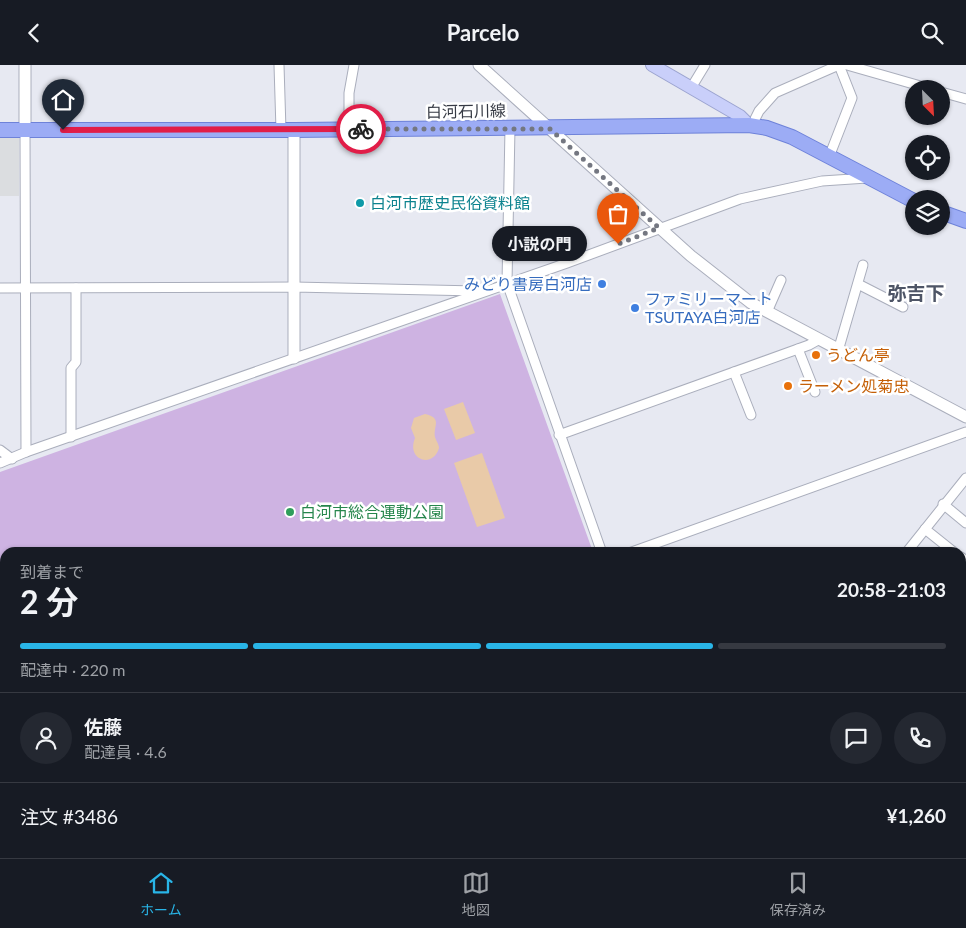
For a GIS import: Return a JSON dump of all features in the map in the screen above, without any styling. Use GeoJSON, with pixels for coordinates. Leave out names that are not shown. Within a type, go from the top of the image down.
{"type":"FeatureCollection","features":[{"type":"Feature","properties":{"kind":"main road"},"geometry":{"type":"LineString","coordinates":[[652,65],[740,116],[750,125]]}},
{"type":"Feature","properties":{"kind":"main road","name":"白河石川線"},"geometry":{"type":"LineString","coordinates":[[0,130],[550,129],[750,125],[767,127],[792,137],[905,197]]}},
{"type":"Feature","properties":{"kind":"main road"},"geometry":{"type":"LineString","coordinates":[[950,215],[966,221]]}},
{"type":"Feature","properties":{"kind":"street"},"geometry":{"type":"LineString","coordinates":[[25,65],[26,452]]}},
{"type":"Feature","properties":{"kind":"street"},"geometry":{"type":"LineString","coordinates":[[279,65],[287,130],[294,287],[294,358]]}},
{"type":"Feature","properties":{"kind":"street"},"geometry":{"type":"LineString","coordinates":[[349,129],[349,93],[354,65]]}},
{"type":"Feature","properties":{"kind":"street"},"geometry":{"type":"LineString","coordinates":[[478,65],[659,228],[722,282],[767,312],[966,417]]}},
{"type":"Feature","properties":{"kind":"street"},"geometry":{"type":"LineString","coordinates":[[692,87],[705,65]]}},
{"type":"Feature","properties":{"kind":"street"},"geometry":{"type":"LineString","coordinates":[[750,125],[759,111],[775,93],[839,65],[852,98],[828,157]]}},
{"type":"Feature","properties":{"kind":"street"},"geometry":{"type":"LineString","coordinates":[[847,65],[905,82]]}},
{"type":"Feature","properties":{"kind":"street"},"geometry":{"type":"LineString","coordinates":[[950,95],[966,99]]}},
{"type":"Feature","properties":{"kind":"street"},"geometry":{"type":"LineString","coordinates":[[510,128],[507,283],[600,547]]}},
{"type":"Feature","properties":{"kind":"street"},"geometry":{"type":"LineString","coordinates":[[0,463],[26,452],[754,195],[822,181],[867,178]]}},
{"type":"Feature","properties":{"kind":"street"},"geometry":{"type":"LineString","coordinates":[[838,351],[863,265]]}},
{"type":"Feature","properties":{"kind":"street"},"geometry":{"type":"LineString","coordinates":[[767,312],[781,280]]}},
{"type":"Feature","properties":{"kind":"street"},"geometry":{"type":"LineString","coordinates":[[858,284],[903,307]]}},
{"type":"Feature","properties":{"kind":"street"},"geometry":{"type":"LineString","coordinates":[[0,288],[294,287],[484,291]]}},
{"type":"Feature","properties":{"kind":"street"},"geometry":{"type":"LineString","coordinates":[[71,437],[71,368],[76,361],[76,288]]}},
{"type":"Feature","properties":{"kind":"street"},"geometry":{"type":"LineString","coordinates":[[559,435],[798,349],[818,340]]}},
{"type":"Feature","properties":{"kind":"street"},"geometry":{"type":"LineString","coordinates":[[798,349],[814,392]]}},
{"type":"Feature","properties":{"kind":"street"},"geometry":{"type":"LineString","coordinates":[[734,372],[751,415]]}},
{"type":"Feature","properties":{"kind":"street"},"geometry":{"type":"LineString","coordinates":[[646,547],[966,432]]}},
{"type":"Feature","properties":{"kind":"street"},"geometry":{"type":"LineString","coordinates":[[0,450],[12,459]]}},
{"type":"Feature","properties":{"kind":"street"},"geometry":{"type":"LineString","coordinates":[[911,547],[966,477]]}},
{"type":"Feature","properties":{"kind":"street"},"geometry":{"type":"LineString","coordinates":[[943,504],[966,523]]}},
{"type":"Feature","properties":{"kind":"street"},"geometry":{"type":"LineString","coordinates":[[925,529],[948,547]]}},
{"type":"Feature","properties":{"kind":"shaded area"},"geometry":{"type":"Polygon","coordinates":[[[0,137],[19,137],[19,196],[0,196],[0,137]]]}},
{"type":"Feature","properties":{"kind":"shaded area","name":"白河市総合運動公園"},"geometry":{"type":"Polygon","coordinates":[[[500,294],[591,547],[0,547],[0,472],[500,294]]]}},
{"type":"Feature","properties":{"kind":"shaded area"},"geometry":{"type":"Polygon","coordinates":[[[463,402],[475,433],[456,440],[444,409],[463,402]]]}},
{"type":"Feature","properties":{"kind":"shaded area"},"geometry":{"type":"Polygon","coordinates":[[[425,414],[436,420],[435,437],[439,445],[436,455],[426,460],[421,459],[414,452],[415,438],[411,428],[414,418],[425,414]]]}},
{"type":"Feature","properties":{"kind":"shaded area"},"geometry":{"type":"Polygon","coordinates":[[[482,453],[505,518],[477,527],[454,463],[482,453]]]}},
{"type":"Feature","properties":{"kind":"way so far"},"geometry":{"type":"LineString","coordinates":[[361,129],[550,129],[659,228],[618,244]]}},
{"type":"Feature","properties":{"kind":"place","name":"白河市歴史民俗資料館"},"geometry":{"type":"Point","coordinates":[360,203]}},
{"type":"Feature","properties":{"kind":"place","name":"小説の門"},"geometry":{"type":"Point","coordinates":[618,244]}},
{"type":"Feature","properties":{"kind":"place","name":"みどり書房白河店"},"geometry":{"type":"Point","coordinates":[602,284]}},
{"type":"Feature","properties":{"kind":"place","name":"ファミリーマート TSUTAYA白河店"},"geometry":{"type":"Point","coordinates":[635,308]}},
{"type":"Feature","properties":{"kind":"place","name":"うどん亭"},"geometry":{"type":"Point","coordinates":[816,355]}},
{"type":"Feature","properties":{"kind":"place","name":"ラーメン処菊忠"},"geometry":{"type":"Point","coordinates":[788,386]}},
{"type":"Feature","properties":{"kind":"place","name":"白河市総合運動公園"},"geometry":{"type":"Point","coordinates":[290,512]}},
{"type":"Feature","properties":{"kind":"district","name":"弥吉下"},"geometry":{"type":"Point","coordinates":[916,293]}},
{"type":"Feature","properties":{"kind":"route"},"geometry":{"type":"LineString","coordinates":[[63,130],[294,131],[361,129]]}}]}
